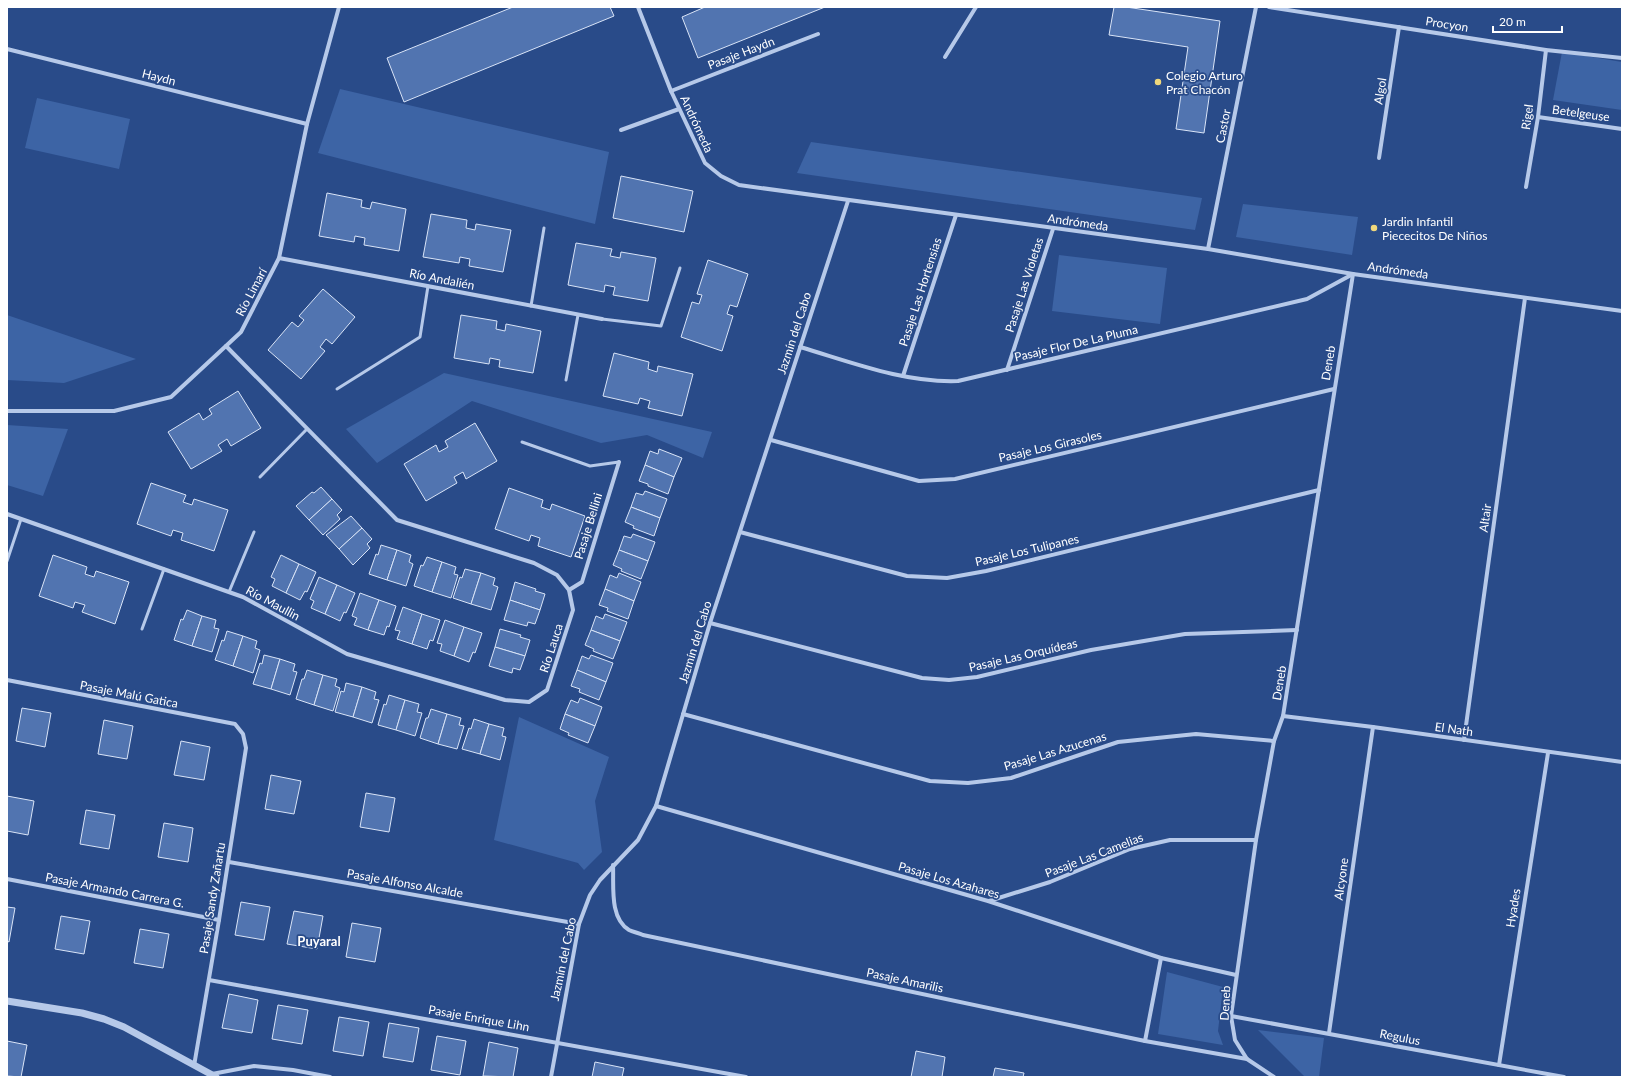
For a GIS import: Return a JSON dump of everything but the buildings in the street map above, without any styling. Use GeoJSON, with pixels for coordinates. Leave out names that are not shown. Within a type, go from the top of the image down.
{"type":"FeatureCollection","features":[{"type":"Feature","properties":{"kind":"street","name":"Río Limarí"},"geometry":{"type":"LineString","coordinates":[[7,411],[114,412],[171,397],[241,332],[279,258],[307,124],[339,7]]}},
{"type":"Feature","properties":{"kind":"street","name":"Andrómeda"},"geometry":{"type":"LineString","coordinates":[[638,7],[671,91],[705,163],[721,176],[739,185],[1208,249],[1353,274],[1622,311]]}},
{"type":"Feature","properties":{"kind":"street"},"geometry":{"type":"LineString","coordinates":[[945,57],[976,7]]}},
{"type":"Feature","properties":{"kind":"street","name":"Castor"},"geometry":{"type":"LineString","coordinates":[[1208,249],[1256,7]]}},
{"type":"Feature","properties":{"kind":"street","name":"Procyon"},"geometry":{"type":"LineString","coordinates":[[1268,7],[1546,50],[1622,58]]}},
{"type":"Feature","properties":{"kind":"street","name":"Algol"},"geometry":{"type":"LineString","coordinates":[[1379,158],[1399,27]]}},
{"type":"Feature","properties":{"kind":"street","name":"Pasaje Haydn"},"geometry":{"type":"LineString","coordinates":[[671,91],[818,34]]}},
{"type":"Feature","properties":{"kind":"street","name":"Haydn"},"geometry":{"type":"LineString","coordinates":[[7,49],[307,124]]}},
{"type":"Feature","properties":{"kind":"street","name":"Rigel"},"geometry":{"type":"LineString","coordinates":[[1526,187],[1538,117],[1546,50]]}},
{"type":"Feature","properties":{"kind":"street"},"geometry":{"type":"LineString","coordinates":[[620,130],[679,109]]}},
{"type":"Feature","properties":{"kind":"street","name":"Betelgeuse"},"geometry":{"type":"LineString","coordinates":[[1538,117],[1622,130]]}},
{"type":"Feature","properties":{"kind":"street","name":"Jazmín del Cabo"},"geometry":{"type":"LineString","coordinates":[[551,1077],[579,924],[590,895],[613,865],[638,840],[656,806],[710,622],[848,201]]}},
{"type":"Feature","properties":{"kind":"street","name":"Pasaje Las Hortensias"},"geometry":{"type":"LineString","coordinates":[[903,376],[956,215]]}},
{"type":"Feature","properties":{"kind":"street","name":"Pasaje Las Violetas"},"geometry":{"type":"LineString","coordinates":[[1007,370],[1053,229]]}},
{"type":"Feature","properties":{"kind":"street","name":"Río Andalién"},"geometry":{"type":"LineString","coordinates":[[279,258],[602,319]]}},
{"type":"Feature","properties":{"kind":"street","name":"Pasaje Flor De La Pluma"},"geometry":{"type":"LineString","coordinates":[[800,347],[903,376],[937,382],[958,381],[1307,299],[1353,274]]}},
{"type":"Feature","properties":{"kind":"street","name":"Deneb"},"geometry":{"type":"LineString","coordinates":[[1274,1077],[1248,1059],[1235,1040],[1232,1016],[1236,975],[1256,840],[1274,741],[1283,716],[1353,274]]}},
{"type":"Feature","properties":{"kind":"street","name":"Altair"},"geometry":{"type":"LineString","coordinates":[[1464,740],[1525,298]]}},
{"type":"Feature","properties":{"kind":"street"},"geometry":{"type":"LineString","coordinates":[[226,346],[397,520],[534,563],[557,575],[569,590]]}},
{"type":"Feature","properties":{"kind":"street","name":"Pasaje Los Girasoles"},"geometry":{"type":"LineString","coordinates":[[770,440],[919,481],[955,479],[1334,389]]}},
{"type":"Feature","properties":{"kind":"street","name":"Pasaje Bellini"},"geometry":{"type":"LineString","coordinates":[[569,590],[582,582],[618,462]]}},
{"type":"Feature","properties":{"kind":"street","name":"Pasaje Los Tulipanes"},"geometry":{"type":"LineString","coordinates":[[740,532],[907,576],[947,578],[986,571],[1319,490]]}},
{"type":"Feature","properties":{"kind":"street","name":"Río Maullin"},"geometry":{"type":"LineString","coordinates":[[7,514],[229,592],[243,598],[347,654],[505,700],[529,702]]}},
{"type":"Feature","properties":{"kind":"street","name":"Río Lauca"},"geometry":{"type":"LineString","coordinates":[[529,702],[547,690],[573,610],[569,590]]}},
{"type":"Feature","properties":{"kind":"street","name":"Pasaje Las Orquídeas"},"geometry":{"type":"LineString","coordinates":[[710,622],[922,678],[948,680],[977,677],[1091,650],[1185,634],[1297,630]]}},
{"type":"Feature","properties":{"kind":"street","name":"Pasaje Malú Gatica"},"geometry":{"type":"LineString","coordinates":[[7,680],[235,724],[244,734]]}},
{"type":"Feature","properties":{"kind":"street","name":"Pasaje Las Azucenas"},"geometry":{"type":"LineString","coordinates":[[683,714],[930,781],[968,783],[1011,778],[1118,742],[1196,734],[1274,741]]}},
{"type":"Feature","properties":{"kind":"street","name":"El Nath"},"geometry":{"type":"LineString","coordinates":[[1283,716],[1373,727],[1548,753],[1622,762]]}},
{"type":"Feature","properties":{"kind":"street","name":"Alcyone"},"geometry":{"type":"LineString","coordinates":[[1329,1033],[1373,727]]}},
{"type":"Feature","properties":{"kind":"street","name":"Pasaje Sandy Zañartu"},"geometry":{"type":"LineString","coordinates":[[194,1066],[220,920],[246,748],[244,734]]}},
{"type":"Feature","properties":{"kind":"street","name":"Hyades"},"geometry":{"type":"LineString","coordinates":[[1499,1065],[1548,753]]}},
{"type":"Feature","properties":{"kind":"street","name":"Pasaje Los Azahares"},"geometry":{"type":"LineString","coordinates":[[656,806],[988,901],[1161,958],[1236,975]]}},
{"type":"Feature","properties":{"kind":"street","name":"Pasaje Las Camelias"},"geometry":{"type":"LineString","coordinates":[[988,901],[1050,882],[1130,849],[1170,840],[1256,840]]}},
{"type":"Feature","properties":{"kind":"street","name":"Pasaje Alfonso Alcalde"},"geometry":{"type":"LineString","coordinates":[[228,862],[579,924]]}},
{"type":"Feature","properties":{"kind":"street","name":"Pasaje Amarilis"},"geometry":{"type":"LineString","coordinates":[[613,865],[614,903],[619,920],[628,930],[643,935],[1145,1041],[1248,1059]]}},
{"type":"Feature","properties":{"kind":"street","name":"Pasaje Armando Carrera G."},"geometry":{"type":"LineString","coordinates":[[7,879],[220,920]]}},
{"type":"Feature","properties":{"kind":"street"},"geometry":{"type":"LineString","coordinates":[[1145,1041],[1161,958]]}},
{"type":"Feature","properties":{"kind":"street","name":"Pasaje Enrique Lihn"},"geometry":{"type":"LineString","coordinates":[[209,980],[746,1077]]}},
{"type":"Feature","properties":{"kind":"street"},"geometry":{"type":"LineString","coordinates":[[7,1000],[82,1013],[104,1019],[124,1027],[213,1076],[254,1066],[293,1070],[330,1077]]}},
{"type":"Feature","properties":{"kind":"street","name":"Regulus"},"geometry":{"type":"LineString","coordinates":[[1232,1016],[1564,1077]]}},
{"type":"Feature","properties":{"kind":"lane"},"geometry":{"type":"LineString","coordinates":[[531,306],[544,228]]}},
{"type":"Feature","properties":{"kind":"lane"},"geometry":{"type":"LineString","coordinates":[[602,319],[661,326],[680,268]]}},
{"type":"Feature","properties":{"kind":"lane"},"geometry":{"type":"LineString","coordinates":[[337,389],[420,337],[428,286]]}},
{"type":"Feature","properties":{"kind":"lane"},"geometry":{"type":"LineString","coordinates":[[566,380],[578,315]]}},
{"type":"Feature","properties":{"kind":"lane"},"geometry":{"type":"LineString","coordinates":[[260,477],[307,429]]}},
{"type":"Feature","properties":{"kind":"lane"},"geometry":{"type":"LineString","coordinates":[[522,442],[590,466],[618,462]]}},
{"type":"Feature","properties":{"kind":"lane"},"geometry":{"type":"LineString","coordinates":[[7,561],[21,519]]}},
{"type":"Feature","properties":{"kind":"lane"},"geometry":{"type":"LineString","coordinates":[[229,592],[254,532]]}},
{"type":"Feature","properties":{"kind":"lane"},"geometry":{"type":"LineString","coordinates":[[142,629],[164,569]]}},
{"type":"Feature","properties":{"kind":"shaded area"},"geometry":{"type":"Polygon","coordinates":[[[1562,52],[1622,62],[1622,110],[1553,100],[1562,52]]]}},
{"type":"Feature","properties":{"kind":"shaded area"},"geometry":{"type":"Polygon","coordinates":[[[340,89],[609,152],[595,224],[318,153],[340,89]]]}},
{"type":"Feature","properties":{"kind":"shaded area"},"geometry":{"type":"Polygon","coordinates":[[[37,98],[130,119],[119,169],[25,148],[37,98]]]}},
{"type":"Feature","properties":{"kind":"shaded area"},"geometry":{"type":"Polygon","coordinates":[[[811,142],[1202,198],[1195,230],[797,173],[811,142]]]}},
{"type":"Feature","properties":{"kind":"shaded area"},"geometry":{"type":"Polygon","coordinates":[[[1243,204],[1358,217],[1352,255],[1236,237],[1243,204]]]}},
{"type":"Feature","properties":{"kind":"shaded area"},"geometry":{"type":"Polygon","coordinates":[[[1059,255],[1167,268],[1160,324],[1052,311],[1059,255]]]}},
{"type":"Feature","properties":{"kind":"shaded area"},"geometry":{"type":"Polygon","coordinates":[[[7,315],[136,359],[64,383],[7,380],[7,315]]]}},
{"type":"Feature","properties":{"kind":"shaded area"},"geometry":{"type":"Polygon","coordinates":[[[444,373],[712,432],[703,458],[647,435],[601,443],[472,401],[377,463],[346,429],[444,373]]]}},
{"type":"Feature","properties":{"kind":"shaded area"},"geometry":{"type":"Polygon","coordinates":[[[7,425],[68,429],[43,496],[7,485],[7,425]]]}},
{"type":"Feature","properties":{"kind":"shaded area"},"geometry":{"type":"Polygon","coordinates":[[[519,717],[609,757],[595,801],[602,852],[584,870],[578,863],[494,840],[519,717]]]}},
{"type":"Feature","properties":{"kind":"shaded area"},"geometry":{"type":"Polygon","coordinates":[[[1167,972],[1223,987],[1218,1031],[1223,1045],[1158,1034],[1167,972]]]}},
{"type":"Feature","properties":{"kind":"shaded area"},"geometry":{"type":"Polygon","coordinates":[[[1258,1030],[1324,1038],[1319,1077],[1305,1077],[1258,1030]]]}},
{"type":"Feature","properties":{"kind":"place","name":"Colegio Arturo Prat Chacón"},"geometry":{"type":"Point","coordinates":[1158,82]}},
{"type":"Feature","properties":{"kind":"place","name":"Jardin Infantil Piececitos De Niños"},"geometry":{"type":"Point","coordinates":[1374,228]}},
{"type":"Feature","properties":{"kind":"district","name":"Puyaral"},"geometry":{"type":"Point","coordinates":[319,941]}}]}
